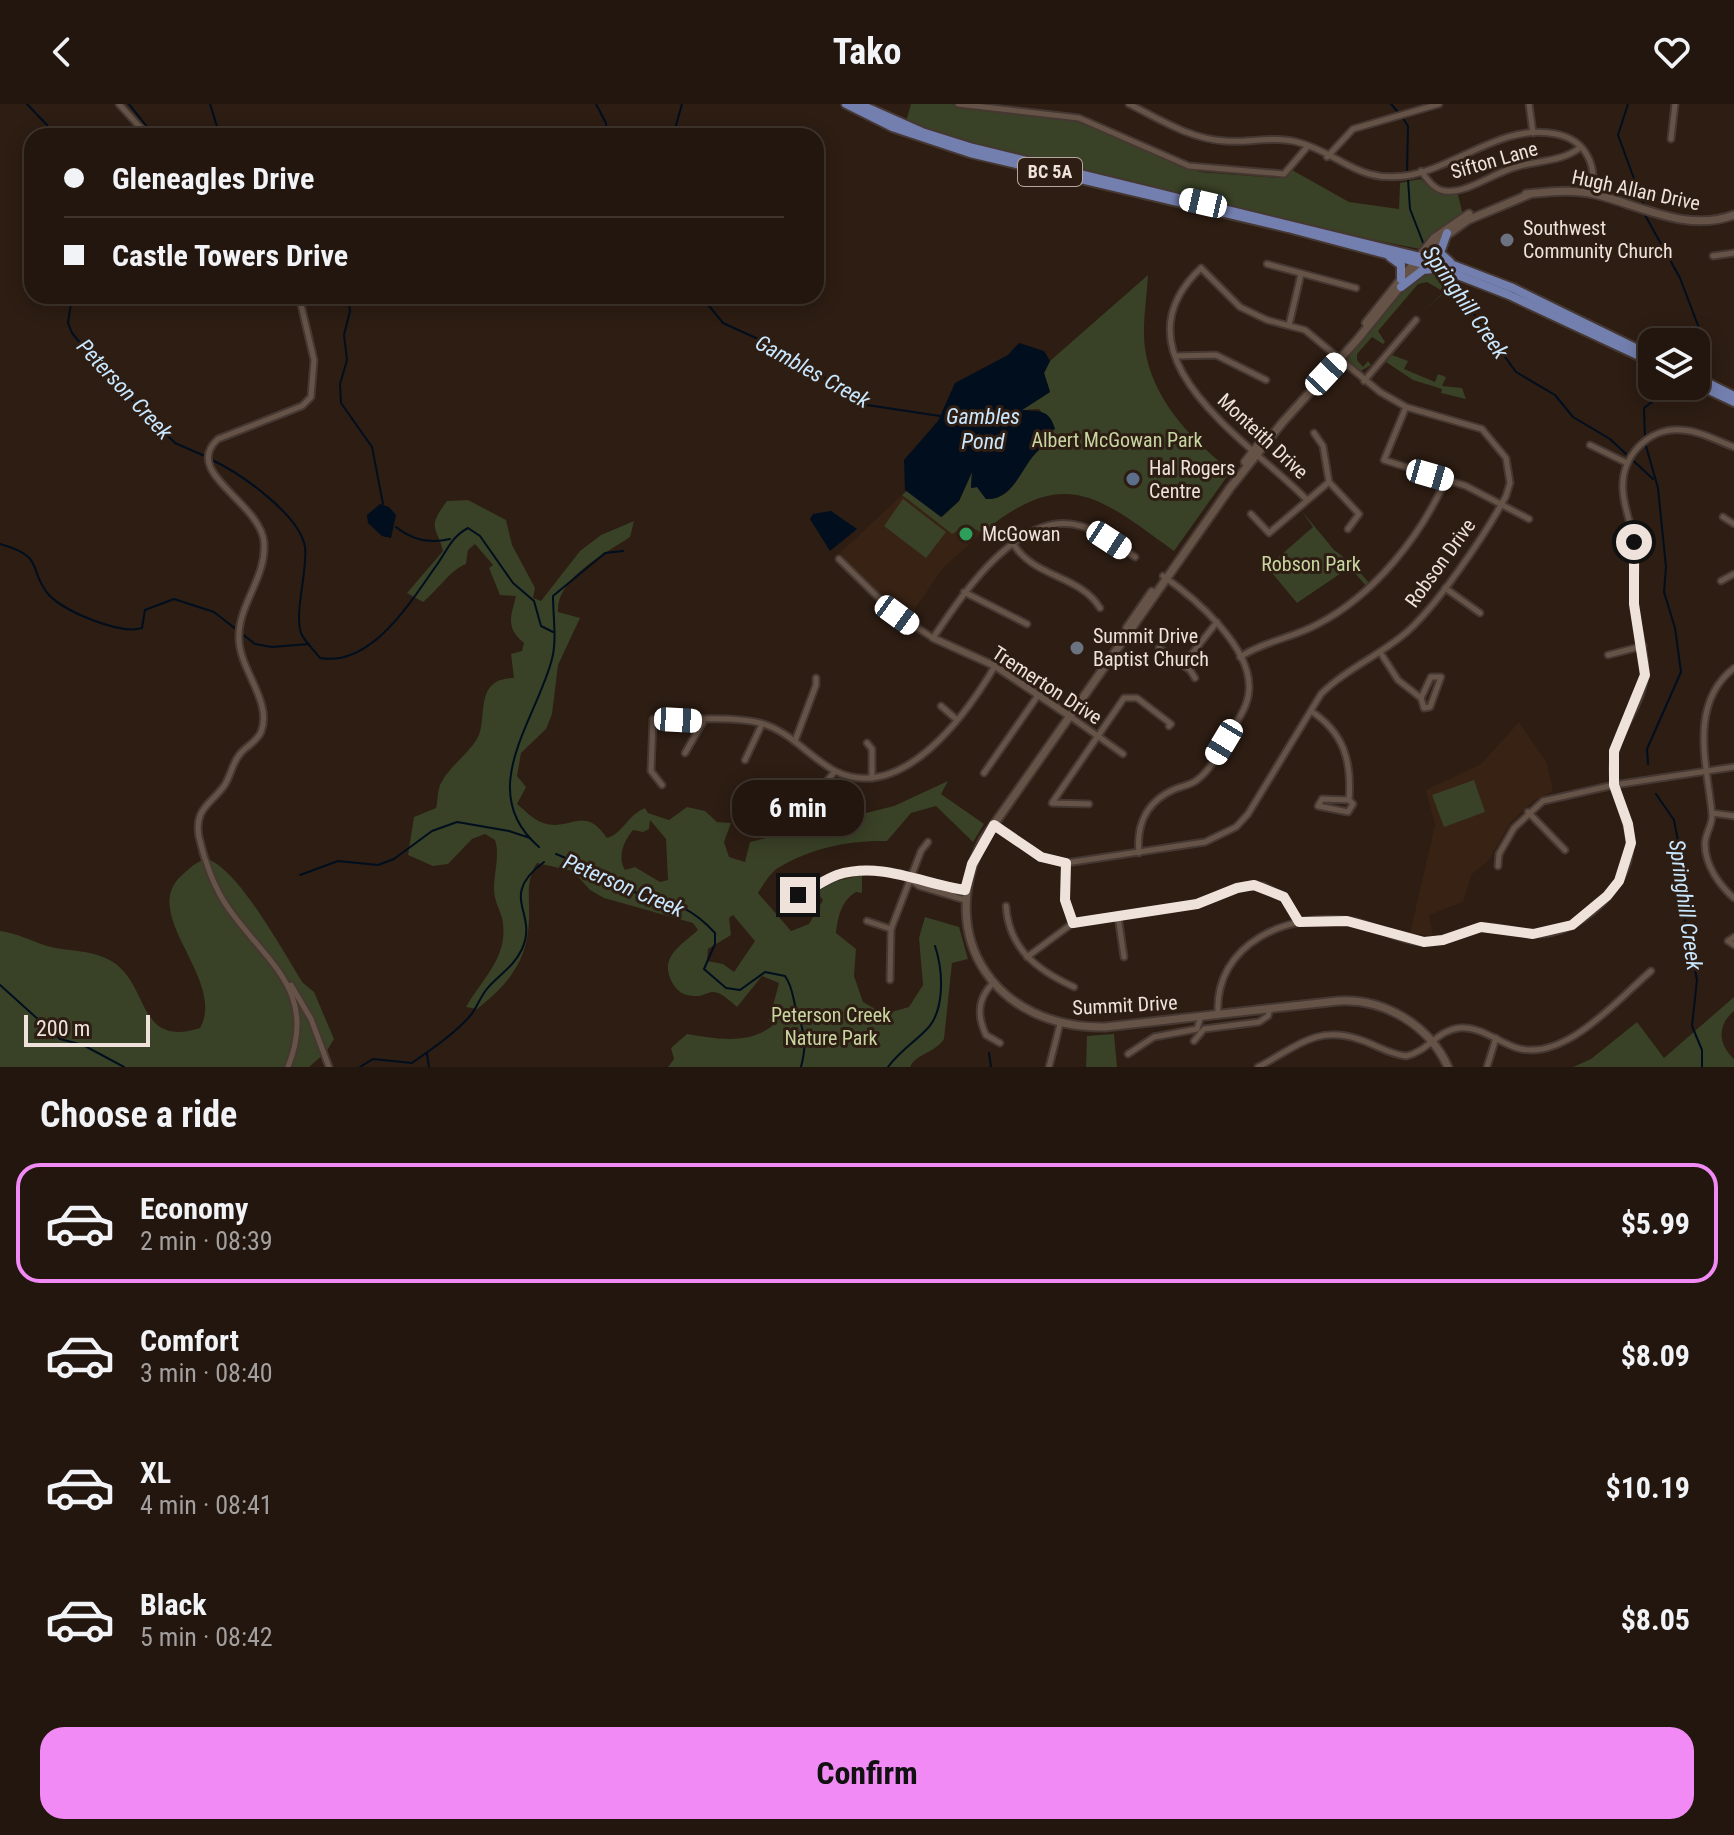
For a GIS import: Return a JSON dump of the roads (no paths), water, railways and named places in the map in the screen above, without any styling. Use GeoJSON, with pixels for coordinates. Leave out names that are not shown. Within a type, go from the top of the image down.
{"type":"FeatureCollection","features":[{"type":"Feature","properties":{"kind":"main road","name":"BC 5A"},"geometry":{"type":"LineString","coordinates":[[846,104],[892,127],[958,150],[1382,253],[1420,258],[1509,295],[1638,355]]}},
{"type":"Feature","properties":{"kind":"main road","name":"BC 5A"},"geometry":{"type":"LineString","coordinates":[[859,104],[922,132],[973,148],[1453,265],[1513,288],[1638,349]]}},
{"type":"Feature","properties":{"kind":"main road","name":"Hugh Allan Drive"},"geometry":{"type":"LineString","coordinates":[[1420,258],[1457,220],[1511,197],[1530,194],[1565,191],[1591,193],[1682,219],[1706,221],[1734,215]]}},
{"type":"Feature","properties":{"kind":"main road","name":"Hugh Allan Drive"},"geometry":{"type":"LineString","coordinates":[[1420,258],[1447,233],[1530,194]]}},
{"type":"Feature","properties":{"kind":"main road"},"geometry":{"type":"LineString","coordinates":[[1447,233],[1440,253],[1453,265]]}},
{"type":"Feature","properties":{"kind":"main road"},"geometry":{"type":"LineString","coordinates":[[1382,253],[1401,265],[1401,283]]}},
{"type":"Feature","properties":{"kind":"main road","name":"Summit Drive"},"geometry":{"type":"LineString","coordinates":[[1420,258],[1255,453],[1165,578],[994,825],[972,864],[965,900],[970,937],[993,983],[1021,1008],[1060,1024],[1105,1027],[1360,1001],[1396,1013],[1433,1042],[1448,1067]]}},
{"type":"Feature","properties":{"kind":"main road"},"geometry":{"type":"LineString","coordinates":[[1401,283],[1423,270],[1442,269]]}},
{"type":"Feature","properties":{"kind":"main road"},"geometry":{"type":"LineString","coordinates":[[1710,384],[1734,396]]}},
{"type":"Feature","properties":{"kind":"main road"},"geometry":{"type":"LineString","coordinates":[[1710,391],[1734,402]]}},
{"type":"Feature","properties":{"kind":"street"},"geometry":{"type":"LineString","coordinates":[[119,104],[141,128]]}},
{"type":"Feature","properties":{"kind":"street"},"geometry":{"type":"LineString","coordinates":[[958,104],[1079,118],[1180,163],[1214,171],[1284,174],[1308,146]]}},
{"type":"Feature","properties":{"kind":"street"},"geometry":{"type":"LineString","coordinates":[[1129,104],[1200,137],[1225,141],[1288,140],[1308,146],[1350,169],[1389,177],[1421,171],[1497,141],[1533,133],[1566,136],[1581,147],[1593,167],[1591,193]]}},
{"type":"Feature","properties":{"kind":"street"},"geometry":{"type":"LineString","coordinates":[[1327,157],[1353,129],[1439,104]]}},
{"type":"Feature","properties":{"kind":"street"},"geometry":{"type":"LineString","coordinates":[[1529,104],[1533,133]]}},
{"type":"Feature","properties":{"kind":"street"},"geometry":{"type":"LineString","coordinates":[[1671,139],[1675,104]]}},
{"type":"Feature","properties":{"kind":"street","name":"Sifton Lane"},"geometry":{"type":"LineString","coordinates":[[1421,171],[1432,185],[1444,191],[1458,189],[1515,167],[1568,156],[1581,147]]}},
{"type":"Feature","properties":{"kind":"street"},"geometry":{"type":"LineString","coordinates":[[1713,256],[1734,253]]}},
{"type":"Feature","properties":{"kind":"street"},"geometry":{"type":"LineString","coordinates":[[1267,264],[1356,288]]}},
{"type":"Feature","properties":{"kind":"street","name":"Robson Drive"},"geometry":{"type":"LineString","coordinates":[[994,825],[1041,857],[1066,863],[1205,842],[1236,827],[1248,814],[1311,711],[1334,681],[1380,652],[1415,624],[1445,588],[1502,504],[1510,472],[1506,458],[1490,435],[1472,424],[1406,407],[1364,381],[1305,330],[1267,320],[1240,307],[1201,268]]}},
{"type":"Feature","properties":{"kind":"street","name":"Monteith Drive"},"geometry":{"type":"LineString","coordinates":[[1201,268],[1186,282],[1172,309],[1171,340],[1176,356],[1196,395],[1225,428],[1307,500]]}},
{"type":"Feature","properties":{"kind":"street"},"geometry":{"type":"LineString","coordinates":[[1289,325],[1301,274]]}},
{"type":"Feature","properties":{"kind":"street"},"geometry":{"type":"LineString","coordinates":[[301,304],[314,360],[311,397],[302,406],[218,439],[210,446],[207,456],[215,477],[244,502],[263,537],[264,554],[239,622],[244,666],[257,692],[263,725],[257,739],[239,754],[224,786],[204,804],[198,818],[200,839],[218,891],[228,908],[290,984],[311,1019],[329,1067]]}},
{"type":"Feature","properties":{"kind":"street"},"geometry":{"type":"LineString","coordinates":[[1364,381],[1416,320]]}},
{"type":"Feature","properties":{"kind":"street"},"geometry":{"type":"LineString","coordinates":[[1176,356],[1216,355],[1266,380]]}},
{"type":"Feature","properties":{"kind":"street"},"geometry":{"type":"LineString","coordinates":[[1406,407],[1384,460],[1446,479],[1529,519]]}},
{"type":"Feature","properties":{"kind":"street"},"geometry":{"type":"LineString","coordinates":[[1218,1014],[1220,978],[1228,965],[1252,943],[1299,922],[1347,921],[1424,942],[1443,940],[1481,927],[1533,934],[1572,925],[1607,896],[1619,881],[1631,843],[1628,824],[1614,785],[1614,751],[1639,697],[1645,675],[1643,646],[1634,604],[1634,542],[1623,493],[1627,463],[1647,439],[1668,431],[1690,431],[1734,447]]}},
{"type":"Feature","properties":{"kind":"street"},"geometry":{"type":"LineString","coordinates":[[1314,433],[1323,446],[1329,482],[1359,514],[1348,529]]}},
{"type":"Feature","properties":{"kind":"street"},"geometry":{"type":"LineString","coordinates":[[1590,445],[1627,463]]}},
{"type":"Feature","properties":{"kind":"street"},"geometry":{"type":"LineString","coordinates":[[1240,657],[1253,648],[1320,624],[1370,588],[1430,509],[1446,479]]}},
{"type":"Feature","properties":{"kind":"street"},"geometry":{"type":"LineString","coordinates":[[1251,514],[1269,533],[1329,482]]}},
{"type":"Feature","properties":{"kind":"street"},"geometry":{"type":"LineString","coordinates":[[1723,517],[1734,524]]}},
{"type":"Feature","properties":{"kind":"street"},"geometry":{"type":"LineString","coordinates":[[933,638],[987,564],[1037,530],[1057,524],[1078,525],[1096,532],[1135,557]]}},
{"type":"Feature","properties":{"kind":"street"},"geometry":{"type":"LineString","coordinates":[[1014,545],[1028,563],[1080,588],[1100,608]]}},
{"type":"Feature","properties":{"kind":"street","name":"Tremerton Drive"},"geometry":{"type":"LineString","coordinates":[[839,559],[883,604],[933,638],[995,666],[1123,754]]}},
{"type":"Feature","properties":{"kind":"street"},"geometry":{"type":"LineString","coordinates":[[1721,581],[1734,574]]}},
{"type":"Feature","properties":{"kind":"street"},"geometry":{"type":"LineString","coordinates":[[1139,853],[1140,824],[1149,807],[1164,795],[1198,779],[1209,768],[1240,717],[1249,692],[1240,657],[1217,622],[1200,604],[1165,578]]}},
{"type":"Feature","properties":{"kind":"street"},"geometry":{"type":"LineString","coordinates":[[1445,588],[1480,613]]}},
{"type":"Feature","properties":{"kind":"street"},"geometry":{"type":"LineString","coordinates":[[964,592],[1027,624]]}},
{"type":"Feature","properties":{"kind":"street"},"geometry":{"type":"LineString","coordinates":[[1183,665],[1217,622]]}},
{"type":"Feature","properties":{"kind":"street"},"geometry":{"type":"LineString","coordinates":[[1608,655],[1643,646]]}},
{"type":"Feature","properties":{"kind":"street"},"geometry":{"type":"LineString","coordinates":[[1159,648],[1195,678]]}},
{"type":"Feature","properties":{"kind":"street"},"geometry":{"type":"LineString","coordinates":[[1380,652],[1398,680],[1421,698]]}},
{"type":"Feature","properties":{"kind":"street"},"geometry":{"type":"LineString","coordinates":[[662,785],[651,771],[653,719],[762,724],[795,741],[835,771],[872,778],[914,762],[980,692],[995,666]]}},
{"type":"Feature","properties":{"kind":"street"},"geometry":{"type":"LineString","coordinates":[[1734,668],[1714,689],[1703,735],[1712,813],[1705,843],[1711,867],[1734,898]]}},
{"type":"Feature","properties":{"kind":"street"},"geometry":{"type":"LineString","coordinates":[[1438,675],[1441,681],[1430,707],[1421,706],[1421,698],[1431,677],[1438,675]]}},
{"type":"Feature","properties":{"kind":"street"},"geometry":{"type":"LineString","coordinates":[[795,741],[816,678]]}},
{"type":"Feature","properties":{"kind":"street"},"geometry":{"type":"LineString","coordinates":[[984,773],[1039,694]]}},
{"type":"Feature","properties":{"kind":"street"},"geometry":{"type":"LineString","coordinates":[[1089,804],[1052,803],[1124,698],[1130,696],[1171,724],[1169,726]]}},
{"type":"Feature","properties":{"kind":"street"},"geometry":{"type":"LineString","coordinates":[[941,706],[956,719]]}},
{"type":"Feature","properties":{"kind":"street"},"geometry":{"type":"LineString","coordinates":[[1311,711],[1331,726],[1343,743],[1349,770],[1349,800],[1353,804],[1348,812],[1318,806],[1322,799],[1349,800]]}},
{"type":"Feature","properties":{"kind":"street"},"geometry":{"type":"LineString","coordinates":[[685,753],[703,722]]}},
{"type":"Feature","properties":{"kind":"street"},"geometry":{"type":"LineString","coordinates":[[745,760],[762,724]]}},
{"type":"Feature","properties":{"kind":"street"},"geometry":{"type":"LineString","coordinates":[[867,743],[872,749],[872,778]]}},
{"type":"Feature","properties":{"kind":"street"},"geometry":{"type":"LineString","coordinates":[[1498,866],[1499,854],[1528,812],[1557,796],[1734,767]]}},
{"type":"Feature","properties":{"kind":"street"},"geometry":{"type":"LineString","coordinates":[[740,817],[813,795],[824,787],[835,771]]}},
{"type":"Feature","properties":{"kind":"street"},"geometry":{"type":"LineString","coordinates":[[1528,812],[1565,850]]}},
{"type":"Feature","properties":{"kind":"street"},"geometry":{"type":"LineString","coordinates":[[1712,813],[1734,816]]}},
{"type":"Feature","properties":{"kind":"street"},"geometry":{"type":"LineString","coordinates":[[890,980],[891,929],[928,842]]}},
{"type":"Feature","properties":{"kind":"street"},"geometry":{"type":"LineString","coordinates":[[1066,863],[1065,900],[1073,923]]}},
{"type":"Feature","properties":{"kind":"street"},"geometry":{"type":"LineString","coordinates":[[798,895],[838,875],[861,869],[879,870],[965,890]]}},
{"type":"Feature","properties":{"kind":"street"},"geometry":{"type":"LineString","coordinates":[[910,879],[919,886],[965,900]]}},
{"type":"Feature","properties":{"kind":"street"},"geometry":{"type":"LineString","coordinates":[[1027,957],[1073,923],[1197,904],[1237,888],[1254,885],[1284,897],[1299,922]]}},
{"type":"Feature","properties":{"kind":"street"},"geometry":{"type":"LineString","coordinates":[[1006,906],[1013,934],[1027,957],[1048,975],[1074,987]]}},
{"type":"Feature","properties":{"kind":"street"},"geometry":{"type":"LineString","coordinates":[[1118,916],[1124,957]]}},
{"type":"Feature","properties":{"kind":"street"},"geometry":{"type":"LineString","coordinates":[[867,921],[891,929]]}},
{"type":"Feature","properties":{"kind":"street"},"geometry":{"type":"LineString","coordinates":[[1734,937],[1728,941],[1734,945]]}},
{"type":"Feature","properties":{"kind":"street"},"geometry":{"type":"LineString","coordinates":[[1258,1067],[1295,1042],[1314,1036],[1349,1036],[1406,1056],[1455,1028],[1480,1031],[1531,1050],[1558,1046],[1651,971]]}},
{"type":"Feature","properties":{"kind":"street"},"geometry":{"type":"LineString","coordinates":[[993,983],[983,993],[978,1012],[986,1035],[1000,1043]]}},
{"type":"Feature","properties":{"kind":"street"},"geometry":{"type":"LineString","coordinates":[[288,1067],[297,1045],[290,984]]}},
{"type":"Feature","properties":{"kind":"street"},"geometry":{"type":"LineString","coordinates":[[1194,1041],[1204,1029],[1259,1022],[1268,1016],[1270,1008]]}},
{"type":"Feature","properties":{"kind":"street"},"geometry":{"type":"LineString","coordinates":[[1128,1054],[1154,1037],[1197,1029],[1201,1016]]}},
{"type":"Feature","properties":{"kind":"street"},"geometry":{"type":"LineString","coordinates":[[1049,1067],[1060,1024]]}},
{"type":"Feature","properties":{"kind":"street"},"geometry":{"type":"LineString","coordinates":[[1487,1067],[1496,1038]]}},
{"type":"Feature","properties":{"kind":"water","name":"Gambles Pond"},"geometry":{"type":"Polygon","coordinates":[[[1019,343],[1044,351],[1050,361],[1044,373],[1050,392],[1022,410],[1046,414],[1055,429],[1043,433],[1038,442],[1039,450],[1004,494],[986,499],[977,487],[971,488],[972,472],[959,501],[941,517],[905,490],[904,460],[938,421],[955,383],[1008,355],[1019,343]]]}},
{"type":"Feature","properties":{"kind":"water"},"geometry":{"type":"Polygon","coordinates":[[[380,504],[389,507],[396,515],[391,538],[382,536],[368,523],[367,515],[380,504]]]}},
{"type":"Feature","properties":{"kind":"water"},"geometry":{"type":"Polygon","coordinates":[[[831,511],[857,529],[830,551],[810,519],[813,514],[831,511]]]}},
{"type":"Feature","properties":{"kind":"waterway","name":"Peterson Creek"},"geometry":{"type":"LineString","coordinates":[[27,104],[48,128]]}},
{"type":"Feature","properties":{"kind":"waterway"},"geometry":{"type":"LineString","coordinates":[[129,104],[148,128]]}},
{"type":"Feature","properties":{"kind":"waterway"},"geometry":{"type":"LineString","coordinates":[[210,104],[218,128]]}},
{"type":"Feature","properties":{"kind":"waterway","name":"Gambles Creek"},"geometry":{"type":"LineString","coordinates":[[596,104],[606,128]]}},
{"type":"Feature","properties":{"kind":"waterway"},"geometry":{"type":"LineString","coordinates":[[675,128],[682,104]]}},
{"type":"Feature","properties":{"kind":"waterway","name":"Springhill Creek"},"geometry":{"type":"LineString","coordinates":[[1391,104],[1398,112]]}},
{"type":"Feature","properties":{"kind":"waterway","name":"Springhill Creek"},"geometry":{"type":"LineString","coordinates":[[1628,104],[1618,135],[1643,203]]}},
{"type":"Feature","properties":{"kind":"waterway","name":"Springhill Creek"},"geometry":{"type":"LineString","coordinates":[[1402,117],[1408,126],[1407,173]]}},
{"type":"Feature","properties":{"kind":"waterway","name":"Springhill Creek"},"geometry":{"type":"LineString","coordinates":[[1408,179],[1410,209],[1424,245]]}},
{"type":"Feature","properties":{"kind":"waterway","name":"Springhill Creek"},"geometry":{"type":"LineString","coordinates":[[1645,215],[1680,278],[1699,328]]}},
{"type":"Feature","properties":{"kind":"waterway","name":"Springhill Creek"},"geometry":{"type":"LineString","coordinates":[[1444,273],[1516,372],[1555,395],[1573,417],[1610,439],[1653,479]]}},
{"type":"Feature","properties":{"kind":"waterway","name":"Peterson Creek"},"geometry":{"type":"LineString","coordinates":[[71,304],[68,323],[72,333],[103,371],[175,443],[207,457]]}},
{"type":"Feature","properties":{"kind":"waterway"},"geometry":{"type":"LineString","coordinates":[[349,304],[344,335],[347,360],[340,384],[341,403],[372,447],[383,504]]}},
{"type":"Feature","properties":{"kind":"waterway","name":"Gambles Creek"},"geometry":{"type":"LineString","coordinates":[[708,304],[723,323],[778,348],[867,405],[940,416]]}},
{"type":"Feature","properties":{"kind":"waterway"},"geometry":{"type":"LineString","coordinates":[[1645,438],[1644,408],[1655,400]]}},
{"type":"Feature","properties":{"kind":"waterway","name":"Springhill Creek"},"geometry":{"type":"LineString","coordinates":[[1646,446],[1658,488],[1666,567],[1664,592],[1675,628],[1681,672],[1647,749],[1648,764]]}},
{"type":"Feature","properties":{"kind":"waterway","name":"Peterson Creek"},"geometry":{"type":"LineString","coordinates":[[212,460],[267,496],[301,535],[305,557],[299,624],[301,633],[320,658],[339,658],[373,642],[402,613],[453,540],[468,528],[480,536],[513,583],[534,601],[541,626],[553,632]]}},
{"type":"Feature","properties":{"kind":"waterway"},"geometry":{"type":"LineString","coordinates":[[396,527],[422,540],[450,539]]}},
{"type":"Feature","properties":{"kind":"waterway"},"geometry":{"type":"LineString","coordinates":[[0,544],[30,559],[43,586],[57,602],[108,625],[142,628],[145,610],[174,599],[214,612],[255,644],[272,647],[309,644]]}},
{"type":"Feature","properties":{"kind":"waterway","name":"Peterson Creek"},"geometry":{"type":"LineString","coordinates":[[539,847],[520,825],[511,803],[510,779],[515,755],[552,659],[555,636],[553,596],[605,553],[623,551]]}},
{"type":"Feature","properties":{"kind":"waterway","name":"Springhill Creek"},"geometry":{"type":"LineString","coordinates":[[1656,794],[1674,820],[1687,889],[1685,921],[1697,980],[1692,1026],[1702,1050],[1702,1067]]}},
{"type":"Feature","properties":{"kind":"waterway"},"geometry":{"type":"LineString","coordinates":[[300,875],[338,861],[378,865],[394,859],[432,831],[457,822],[530,838]]}},
{"type":"Feature","properties":{"kind":"waterway","name":"Peterson Creek"},"geometry":{"type":"LineString","coordinates":[[556,854],[611,883],[677,905],[702,920],[715,933],[715,944],[704,969],[726,988],[740,990],[765,972],[785,976],[803,1033],[801,1067]]}},
{"type":"Feature","properties":{"kind":"waterway"},"geometry":{"type":"LineString","coordinates":[[360,1067],[373,1059],[412,1063],[470,1016],[486,990],[515,961],[522,949],[526,936],[521,895],[523,885],[544,862]]}},
{"type":"Feature","properties":{"kind":"waterway"},"geometry":{"type":"LineString","coordinates":[[888,1067],[925,1031],[937,1013],[941,978],[935,946]]}},
{"type":"Feature","properties":{"kind":"waterway"},"geometry":{"type":"LineString","coordinates":[[0,985],[60,1039],[83,1045],[124,1067]]}},
{"type":"Feature","properties":{"kind":"waterway"},"geometry":{"type":"LineString","coordinates":[[989,1053],[991,1067]]}},
{"type":"Feature","properties":{"kind":"waterway"},"geometry":{"type":"LineString","coordinates":[[427,1054],[429,1067]]}},
{"type":"Feature","properties":{"kind":"place","name":"Southwest Community Church"},"geometry":{"type":"Point","coordinates":[1507,240]}},
{"type":"Feature","properties":{"kind":"place","name":"Hal Rogers Centre"},"geometry":{"type":"Point","coordinates":[1133,479]}},
{"type":"Feature","properties":{"kind":"place","name":"McGowan"},"geometry":{"type":"Point","coordinates":[966,534]}},
{"type":"Feature","properties":{"kind":"place","name":"Summit Drive Baptist Church"},"geometry":{"type":"Point","coordinates":[1077,648]}},
{"type":"Feature","properties":{"kind":"park label","name":"Albert McGowan Park"},"geometry":{"type":"Point","coordinates":[1117,440]}},
{"type":"Feature","properties":{"kind":"park label","name":"Robson Park"},"geometry":{"type":"Point","coordinates":[1311,564]}},
{"type":"Feature","properties":{"kind":"park label","name":"Peterson Creek Nature Park"},"geometry":{"type":"Point","coordinates":[831,1026]}}]}
